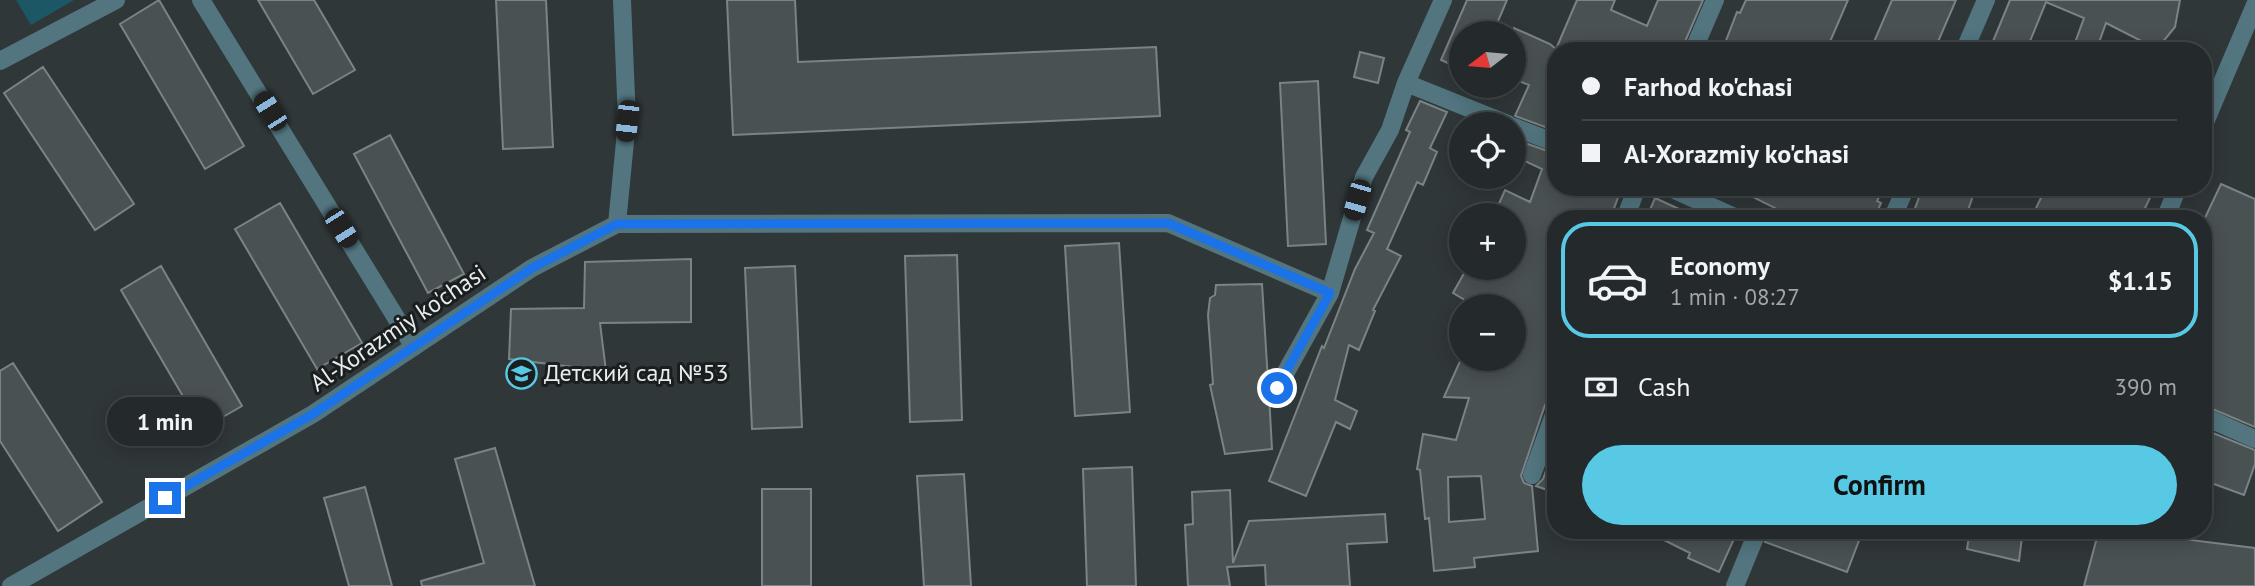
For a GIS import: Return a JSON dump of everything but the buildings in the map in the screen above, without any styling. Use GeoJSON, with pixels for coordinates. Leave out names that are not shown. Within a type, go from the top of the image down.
{"type":"FeatureCollection","features":[{"type":"Feature","properties":{"kind":"street"},"geometry":{"type":"LineString","coordinates":[[0,61],[116,0]]}},
{"type":"Feature","properties":{"kind":"street"},"geometry":{"type":"LineString","coordinates":[[201,0],[414,347]]}},
{"type":"Feature","properties":{"kind":"street"},"geometry":{"type":"LineString","coordinates":[[622,0],[627,121],[617,224],[1168,223],[1330,293]]}},
{"type":"Feature","properties":{"kind":"street"},"geometry":{"type":"LineString","coordinates":[[1277,388],[1330,293],[1364,177],[1390,130],[1406,83],[1443,0]]}},
{"type":"Feature","properties":{"kind":"street"},"geometry":{"type":"LineString","coordinates":[[1697,42],[1715,0]]}},
{"type":"Feature","properties":{"kind":"street"},"geometry":{"type":"LineString","coordinates":[[1968,42],[1986,0]]}},
{"type":"Feature","properties":{"kind":"street"},"geometry":{"type":"LineString","coordinates":[[2212,106],[2255,5]]}},
{"type":"Feature","properties":{"kind":"street"},"geometry":{"type":"LineString","coordinates":[[1406,83],[1478,112]]}},
{"type":"Feature","properties":{"kind":"street"},"geometry":{"type":"LineString","coordinates":[[1526,132],[1547,140]]}},
{"type":"Feature","properties":{"kind":"street"},"geometry":{"type":"LineString","coordinates":[[1688,196],[1719,210]]}},
{"type":"Feature","properties":{"kind":"street","name":"Al-Xorazmiy ko'chasi"},"geometry":{"type":"LineString","coordinates":[[11,586],[305,419],[532,268],[617,224]]}},
{"type":"Feature","properties":{"kind":"street"},"geometry":{"type":"LineString","coordinates":[[2212,420],[2255,439]]}},
{"type":"Feature","properties":{"kind":"street"},"geometry":{"type":"LineString","coordinates":[[1532,475],[1547,434]]}},
{"type":"Feature","properties":{"kind":"street"},"geometry":{"type":"LineString","coordinates":[[1735,586],[1754,539]]}},
{"type":"Feature","properties":{"kind":"shaded area"},"geometry":{"type":"Polygon","coordinates":[[[16,0],[74,0],[31,25],[16,0]]]}},
{"type":"Feature","properties":{"kind":"place","name":"Детский сад №53"},"geometry":{"type":"Point","coordinates":[521,373]}},
{"type":"Feature","properties":{"kind":"route"},"geometry":{"type":"LineString","coordinates":[[165,498],[313,414],[532,268],[617,224],[1168,223],[1330,293],[1277,388]]}}]}
